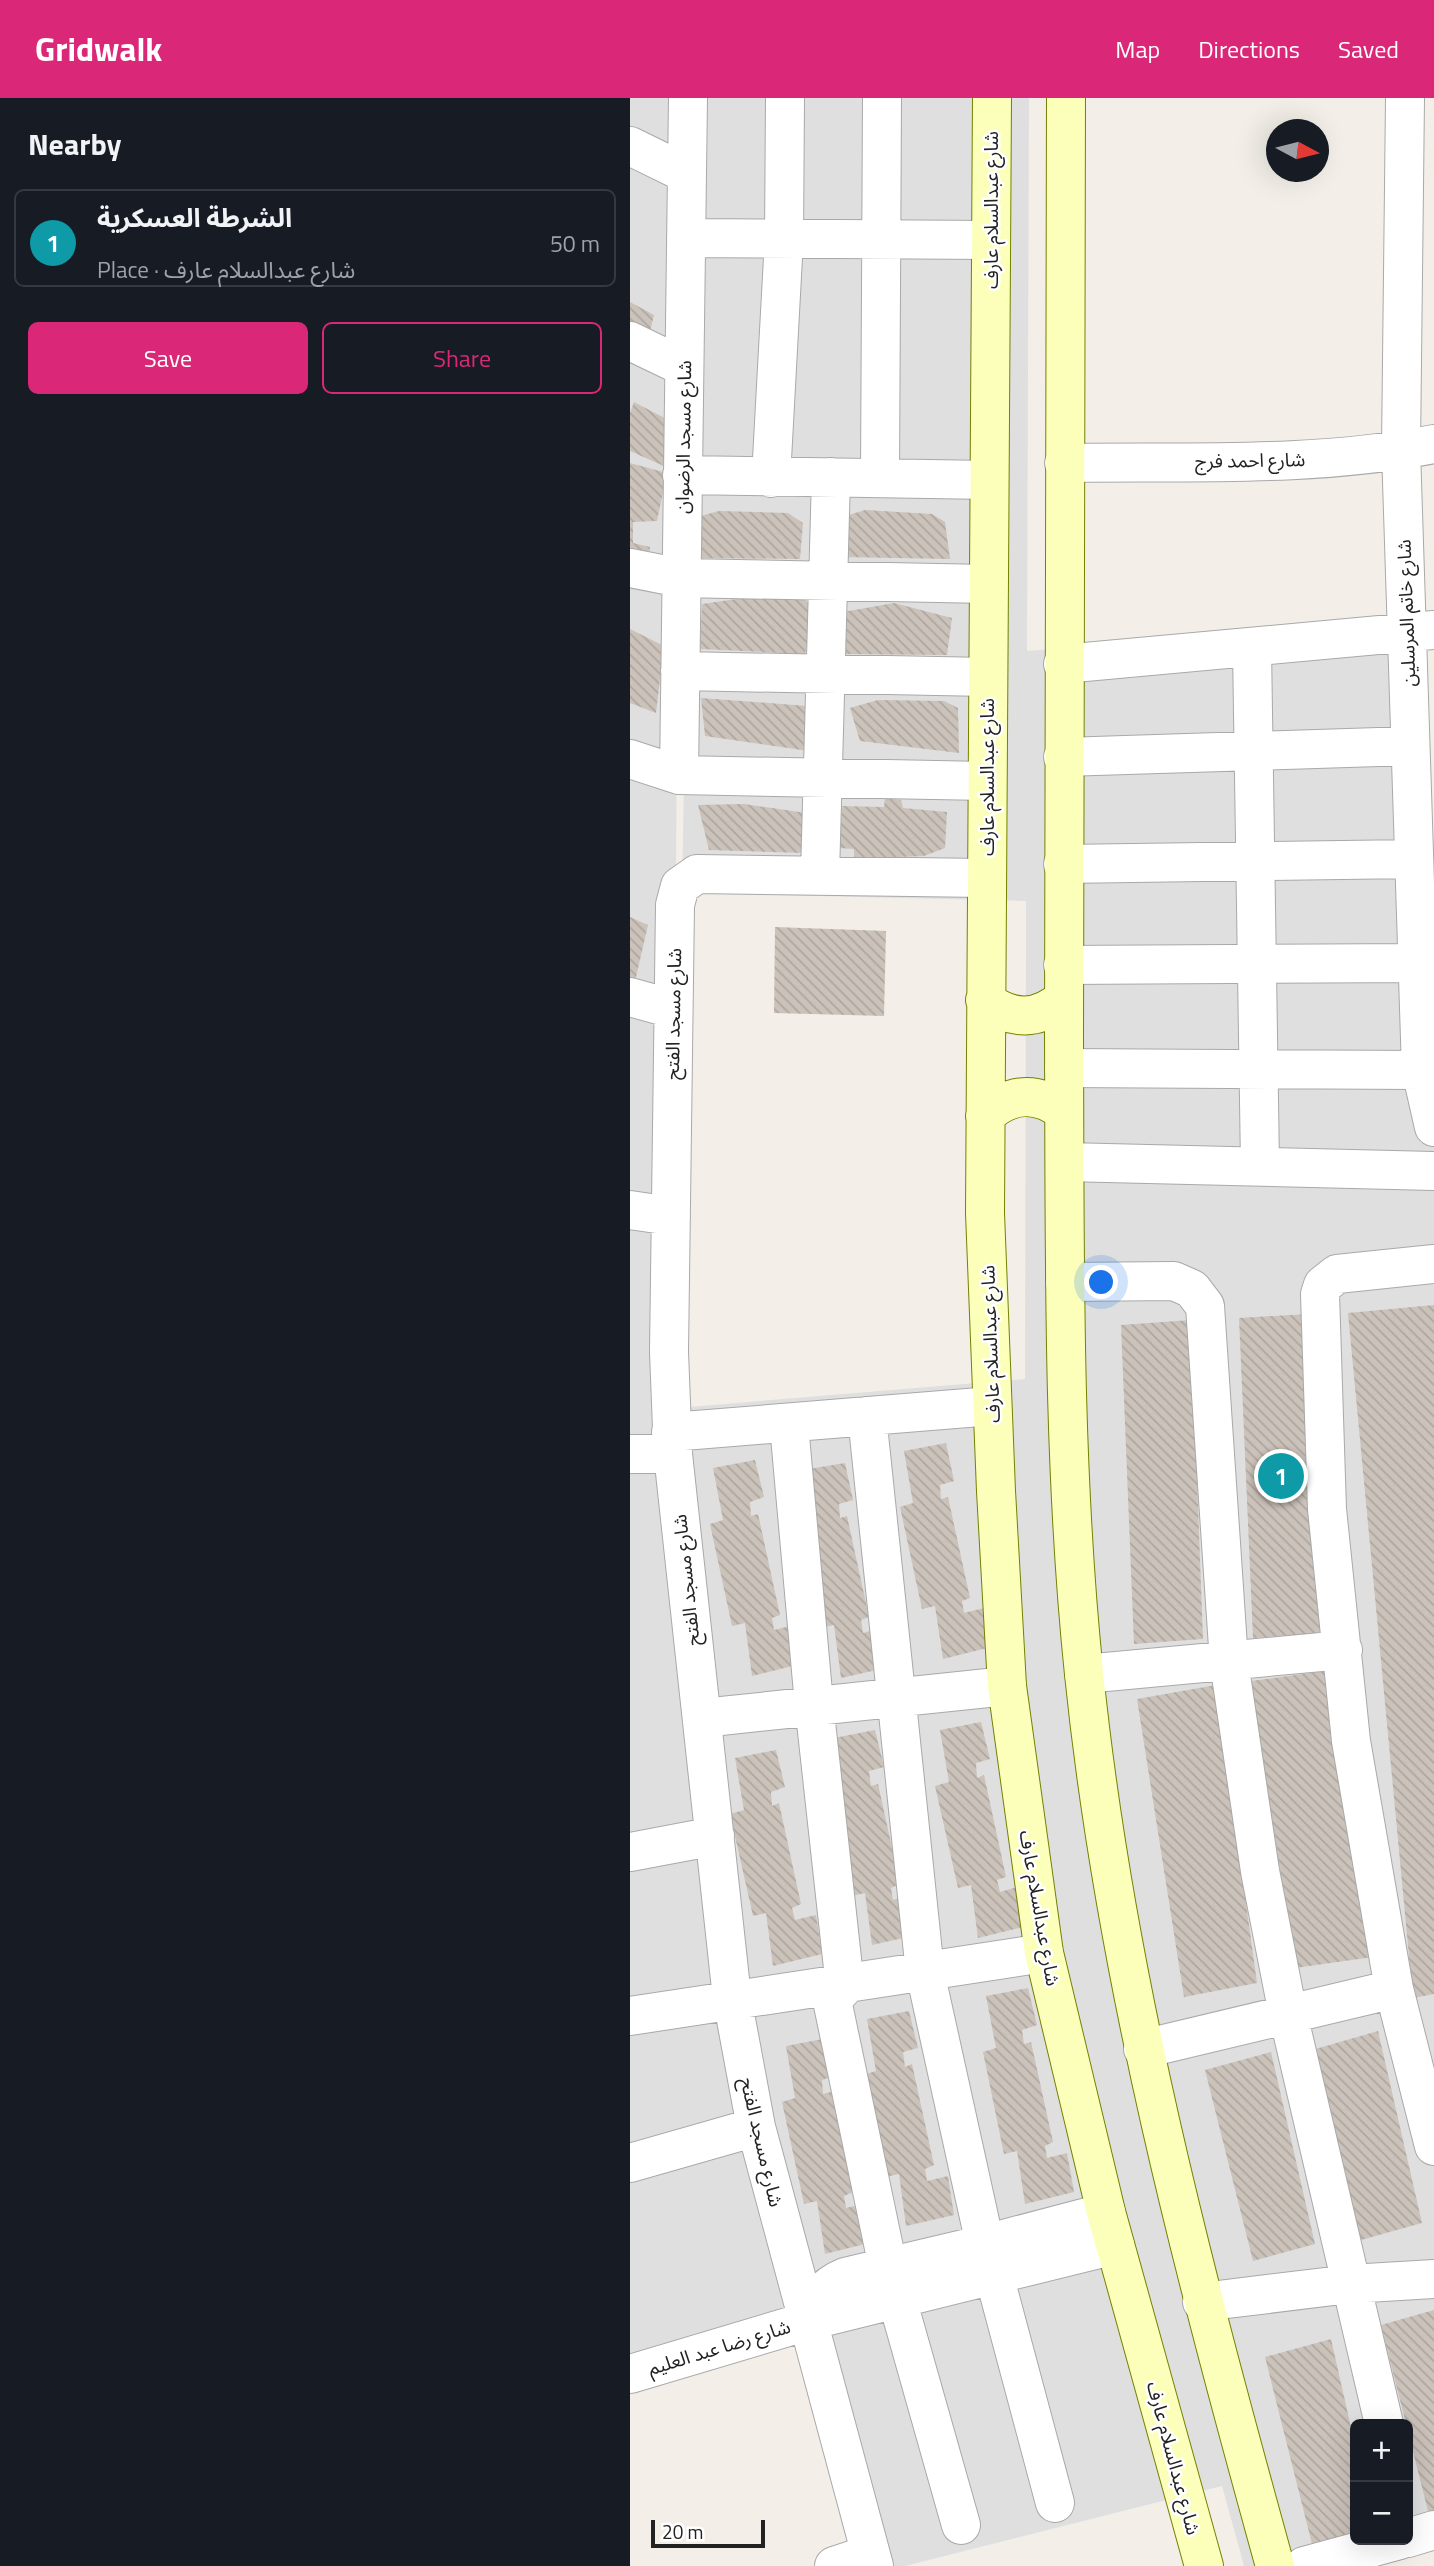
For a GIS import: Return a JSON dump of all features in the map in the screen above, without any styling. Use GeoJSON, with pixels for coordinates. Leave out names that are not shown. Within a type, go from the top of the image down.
{"type":"FeatureCollection","features":[{"type":"Feature","properties":{"kind":"main road","name":"شارع عبدالسلام عارف"},"geometry":{"type":"LineString","coordinates":[[992,98],[985,1116],[992,1406],[1007,1686],[1044,1953],[1110,2228],[1204,2566]]}},
{"type":"Feature","properties":{"kind":"main road"},"geometry":{"type":"LineString","coordinates":[[1066,98],[1063,664],[1065,1282],[1067,1405],[1084,1674],[1116,1895],[1143,2049],[1202,2302],[1275,2566]]}},
{"type":"Feature","properties":{"kind":"main road"},"geometry":{"type":"LineString","coordinates":[[985,1000],[1010,1015],[1025,1017],[1052,1008],[1064,982]]}},
{"type":"Feature","properties":{"kind":"main road"},"geometry":{"type":"LineString","coordinates":[[985,1116],[995,1106],[1023,1096],[1052,1102],[1064,1112]]}},
{"type":"Feature","properties":{"kind":"street","name":"شارع مسجد الرضوان"},"geometry":{"type":"LineString","coordinates":[[679,775],[688,98]]}},
{"type":"Feature","properties":{"kind":"street"},"geometry":{"type":"LineString","coordinates":[[771,478],[784,239],[785,98]]}},
{"type":"Feature","properties":{"kind":"street"},"geometry":{"type":"LineString","coordinates":[[880,478],[882,98]]}},
{"type":"Feature","properties":{"kind":"street","name":"شارع خاتم المرسلين"},"geometry":{"type":"LineString","coordinates":[[1405,98],[1419,273],[1420,632],[1410,746],[1423,814],[1414,859],[1418,963],[1427,1007],[1421,1070],[1434,1127]]}},
{"type":"Feature","properties":{"kind":"street"},"geometry":{"type":"LineString","coordinates":[[630,146],[687,174]]}},
{"type":"Feature","properties":{"kind":"street"},"geometry":{"type":"LineString","coordinates":[[686,238],[991,240]]}},
{"type":"Feature","properties":{"kind":"street"},"geometry":{"type":"LineString","coordinates":[[630,341],[684,367]]}},
{"type":"Feature","properties":{"kind":"street","name":"شارع احمد فرج"},"geometry":{"type":"LineString","coordinates":[[1064,463],[1310,460],[1418,447]]}},
{"type":"Feature","properties":{"kind":"street"},"geometry":{"type":"LineString","coordinates":[[682,475],[989,480]]}},
{"type":"Feature","properties":{"kind":"street"},"geometry":{"type":"LineString","coordinates":[[820,875],[831,477]]}},
{"type":"Feature","properties":{"kind":"street"},"geometry":{"type":"LineString","coordinates":[[630,568],[681,578],[988,584]]}},
{"type":"Feature","properties":{"kind":"street"},"geometry":{"type":"LineString","coordinates":[[1063,664],[1420,632]]}},
{"type":"Feature","properties":{"kind":"street"},"geometry":{"type":"LineString","coordinates":[[1252,648],[1260,1165]]}},
{"type":"Feature","properties":{"kind":"street"},"geometry":{"type":"LineString","coordinates":[[680,671],[987,677]]}},
{"type":"Feature","properties":{"kind":"street"},"geometry":{"type":"LineString","coordinates":[[1063,757],[1410,746]]}},
{"type":"Feature","properties":{"kind":"street"},"geometry":{"type":"LineString","coordinates":[[630,759],[679,775],[986,781]]}},
{"type":"Feature","properties":{"kind":"street"},"geometry":{"type":"LineString","coordinates":[[1063,864],[1414,859]]}},
{"type":"Feature","properties":{"kind":"street","name":"شارع مسجد الفتح"},"geometry":{"type":"LineString","coordinates":[[872,2560],[756,2127],[732,1998],[672,1443],[669,1352],[675,905],[680,886],[687,879],[706,874],[986,878]]}},
{"type":"Feature","properties":{"kind":"street"},"geometry":{"type":"LineString","coordinates":[[1064,982],[1257,964],[1418,963]]}},
{"type":"Feature","properties":{"kind":"street"},"geometry":{"type":"LineString","coordinates":[[630,997],[673,1009]]}},
{"type":"Feature","properties":{"kind":"street"},"geometry":{"type":"LineString","coordinates":[[1064,1068],[1421,1070]]}},
{"type":"Feature","properties":{"kind":"street"},"geometry":{"type":"LineString","coordinates":[[1065,1162],[1434,1171]]}},
{"type":"Feature","properties":{"kind":"street"},"geometry":{"type":"LineString","coordinates":[[630,1210],[671,1216]]}},
{"type":"Feature","properties":{"kind":"street"},"geometry":{"type":"LineString","coordinates":[[1434,1264],[1337,1274],[1323,1285],[1320,1294],[1327,1508],[1351,1741],[1394,1989],[1419,2024],[1434,2146]]}},
{"type":"Feature","properties":{"kind":"street"},"geometry":{"type":"LineString","coordinates":[[1065,1282],[1174,1282],[1192,1289],[1205,1306],[1229,1662],[1260,1871],[1288,2014],[1383,2419]]}},
{"type":"Feature","properties":{"kind":"street"},"geometry":{"type":"LineString","coordinates":[[630,1454],[672,1443],[789,1425],[992,1406]]}},
{"type":"Feature","properties":{"kind":"street"},"geometry":{"type":"LineString","coordinates":[[867,1416],[894,1696],[925,1972],[989,2260],[1055,2504]]}},
{"type":"Feature","properties":{"kind":"street"},"geometry":{"type":"LineString","coordinates":[[789,1425],[814,1704],[845,1986],[832,2000],[894,2282],[961,2525]]}},
{"type":"Feature","properties":{"kind":"street"},"geometry":{"type":"LineString","coordinates":[[1084,1674],[1343,1650]]}},
{"type":"Feature","properties":{"kind":"street"},"geometry":{"type":"LineString","coordinates":[[702,1718],[814,1704],[1007,1686]]}},
{"type":"Feature","properties":{"kind":"street"},"geometry":{"type":"LineString","coordinates":[[630,1852],[715,1836]]}},
{"type":"Feature","properties":{"kind":"street"},"geometry":{"type":"LineString","coordinates":[[630,2017],[732,1998],[845,1986],[1044,1953]]}},
{"type":"Feature","properties":{"kind":"street"},"geometry":{"type":"LineString","coordinates":[[1143,2049],[1394,1989]]}},
{"type":"Feature","properties":{"kind":"street"},"geometry":{"type":"LineString","coordinates":[[630,2163],[756,2127]]}},
{"type":"Feature","properties":{"kind":"street"},"geometry":{"type":"LineString","coordinates":[[808,2321],[815,2300],[829,2284],[894,2282],[1110,2228]]}},
{"type":"Feature","properties":{"kind":"street"},"geometry":{"type":"LineString","coordinates":[[1202,2302],[1350,2284],[1434,2279]]}},
{"type":"Feature","properties":{"kind":"street","name":"شارع رضا عبد العليم"},"geometry":{"type":"LineString","coordinates":[[630,2374],[808,2321]]}},
{"type":"Feature","properties":{"kind":"street"},"geometry":{"type":"LineString","coordinates":[[1304,2566],[1373,2545]]}},
{"type":"Feature","properties":{"kind":"street"},"geometry":{"type":"LineString","coordinates":[[834,2566],[872,2560]]}},
{"type":"Feature","properties":{"kind":"shaded area"},"geometry":{"type":"Polygon","coordinates":[[[630,98],[687,98],[680,577],[630,556],[630,98]]]}},
{"type":"Feature","properties":{"kind":"shaded area"},"geometry":{"type":"Polygon","coordinates":[[[696,98],[1029,98],[1027,651],[1418,619],[1434,1048],[1434,2546],[1361,2566],[1244,2566],[1222,2486],[905,2566],[886,2566],[766,2124],[676,1408],[1025,1379],[1026,901],[682,893],[696,98]]]}},
{"type":"Feature","properties":{"kind":"shaded area"},"geometry":{"type":"Polygon","coordinates":[[[630,571],[678,581],[672,1455],[729,1982],[806,2320],[630,2372],[630,571]]]}},
{"type":"Feature","properties":{"kind":"building"},"geometry":{"type":"Polygon","coordinates":[[[630,302],[654,315],[643,361],[630,356],[630,302]]]}},
{"type":"Feature","properties":{"kind":"building"},"geometry":{"type":"Polygon","coordinates":[[[634,402],[676,424],[666,467],[630,451],[630,413],[634,402]]]}},
{"type":"Feature","properties":{"kind":"building"},"geometry":{"type":"Polygon","coordinates":[[[630,463],[667,473],[657,521],[633,522],[633,543],[650,547],[646,584],[630,580],[630,463]]]}},
{"type":"Feature","properties":{"kind":"building"},"geometry":{"type":"Polygon","coordinates":[[[865,510],[932,514],[945,522],[950,559],[841,557],[842,517],[865,510]]]}},
{"type":"Feature","properties":{"kind":"building"},"geometry":{"type":"Polygon","coordinates":[[[719,511],[788,513],[803,523],[800,559],[702,558],[697,517],[719,511]]]}},
{"type":"Feature","properties":{"kind":"building"},"geometry":{"type":"Polygon","coordinates":[[[764,595],[799,595],[814,608],[805,654],[700,649],[702,604],[764,595]]]}},
{"type":"Feature","properties":{"kind":"building"},"geometry":{"type":"Polygon","coordinates":[[[894,603],[952,618],[947,655],[842,654],[843,612],[894,603]]]}},
{"type":"Feature","properties":{"kind":"building"},"geometry":{"type":"Polygon","coordinates":[[[630,629],[664,646],[656,713],[630,703],[630,629]]]}},
{"type":"Feature","properties":{"kind":"building"},"geometry":{"type":"Polygon","coordinates":[[[701,698],[820,707],[823,753],[705,736],[701,698]]]}},
{"type":"Feature","properties":{"kind":"building"},"geometry":{"type":"Polygon","coordinates":[[[878,700],[944,701],[958,708],[959,753],[860,741],[850,708],[878,700]]]}},
{"type":"Feature","properties":{"kind":"building"},"geometry":{"type":"Polygon","coordinates":[[[885,798],[901,800],[903,808],[947,812],[945,848],[924,856],[873,858],[854,857],[854,849],[840,848],[842,806],[884,807],[885,798]]]}},
{"type":"Feature","properties":{"kind":"building"},"geometry":{"type":"Polygon","coordinates":[[[744,804],[806,813],[803,853],[709,850],[698,805],[744,804]]]}},
{"type":"Feature","properties":{"kind":"building"},"geometry":{"type":"Polygon","coordinates":[[[630,917],[648,925],[634,986],[630,985],[630,917]]]}},
{"type":"Feature","properties":{"kind":"building"},"geometry":{"type":"Polygon","coordinates":[[[775,927],[886,931],[884,1016],[774,1013],[775,927]]]}},
{"type":"Feature","properties":{"kind":"building"},"geometry":{"type":"Polygon","coordinates":[[[1434,1305],[1434,1994],[1413,1998],[1348,1313],[1434,1305]]]}},
{"type":"Feature","properties":{"kind":"building"},"geometry":{"type":"Polygon","coordinates":[[[1309,1314],[1322,1633],[1253,1638],[1239,1318],[1309,1314]]]}},
{"type":"Feature","properties":{"kind":"building"},"geometry":{"type":"Polygon","coordinates":[[[1191,1320],[1203,1639],[1134,1644],[1121,1325],[1191,1320]]]}},
{"type":"Feature","properties":{"kind":"building"},"geometry":{"type":"Polygon","coordinates":[[[946,1443],[954,1481],[940,1485],[941,1499],[948,1497],[970,1598],[962,1601],[964,1613],[984,1608],[991,1647],[943,1659],[935,1606],[922,1609],[900,1507],[913,1503],[904,1451],[946,1443]]]}},
{"type":"Feature","properties":{"kind":"building"},"geometry":{"type":"Polygon","coordinates":[[[755,1460],[764,1497],[750,1502],[751,1516],[758,1514],[780,1615],[772,1618],[774,1630],[794,1625],[801,1664],[752,1676],[745,1623],[732,1626],[710,1524],[723,1520],[713,1468],[755,1460]]]}},
{"type":"Feature","properties":{"kind":"building"},"geometry":{"type":"Polygon","coordinates":[[[845,1463],[853,1500],[839,1504],[840,1518],[847,1516],[869,1617],[861,1620],[863,1633],[884,1627],[890,1667],[841,1678],[834,1625],[821,1628],[803,1470],[845,1463]]]}},
{"type":"Feature","properties":{"kind":"building"},"geometry":{"type":"Polygon","coordinates":[[[1325,1671],[1373,1957],[1295,1968],[1251,1681],[1325,1671]]]}},
{"type":"Feature","properties":{"kind":"building"},"geometry":{"type":"Polygon","coordinates":[[[1216,1685],[1257,1983],[1184,1997],[1137,1699],[1216,1685]]]}},
{"type":"Feature","properties":{"kind":"building"},"geometry":{"type":"Polygon","coordinates":[[[981,1722],[990,1759],[976,1763],[977,1778],[984,1775],[1006,1877],[997,1880],[1000,1892],[1021,1886],[1027,1926],[978,1938],[971,1885],[958,1888],[935,1786],[949,1782],[940,1730],[981,1722]]]}},
{"type":"Feature","properties":{"kind":"building"},"geometry":{"type":"Polygon","coordinates":[[[875,1730],[884,1767],[869,1771],[871,1786],[878,1784],[900,1884],[891,1888],[893,1900],[914,1894],[921,1934],[872,1945],[865,1893],[852,1896],[834,1738],[875,1730]]]}},
{"type":"Feature","properties":{"kind":"building"},"geometry":{"type":"Polygon","coordinates":[[[776,1750],[785,1787],[771,1792],[772,1806],[779,1803],[801,1904],[792,1908],[795,1920],[816,1915],[822,1954],[773,1966],[766,1913],[753,1916],[730,1814],[744,1810],[735,1758],[776,1750]]]}},
{"type":"Feature","properties":{"kind":"building"},"geometry":{"type":"Polygon","coordinates":[[[1028,1988],[1037,2025],[1022,2030],[1024,2044],[1031,2042],[1053,2142],[1045,2146],[1047,2158],[1067,2153],[1074,2192],[1025,2204],[1017,2151],[1004,2154],[983,2052],[996,2048],[986,1996],[1028,1988]]]}},
{"type":"Feature","properties":{"kind":"building"},"geometry":{"type":"Polygon","coordinates":[[[909,2011],[918,2048],[903,2052],[905,2067],[912,2064],[934,2165],[925,2169],[927,2181],[948,2176],[954,2215],[906,2226],[899,2174],[885,2177],[863,2075],[876,2071],[867,2019],[909,2011]]]}},
{"type":"Feature","properties":{"kind":"building"},"geometry":{"type":"Polygon","coordinates":[[[1378,2031],[1422,2223],[1361,2240],[1312,2050],[1378,2031]]]}},
{"type":"Feature","properties":{"kind":"building"},"geometry":{"type":"Polygon","coordinates":[[[828,2038],[836,2075],[822,2080],[823,2094],[831,2092],[853,2192],[844,2196],[846,2208],[866,2203],[873,2242],[825,2254],[817,2201],[804,2204],[782,2102],[795,2098],[786,2046],[828,2038]]]}},
{"type":"Feature","properties":{"kind":"building"},"geometry":{"type":"Polygon","coordinates":[[[1271,2052],[1315,2244],[1253,2261],[1205,2070],[1271,2052]]]}},
{"type":"Feature","properties":{"kind":"building"},"geometry":{"type":"Polygon","coordinates":[[[1434,2310],[1434,2514],[1429,2515],[1413,2452],[1413,2419],[1405,2419],[1381,2325],[1434,2310]]]}},
{"type":"Feature","properties":{"kind":"building"},"geometry":{"type":"Polygon","coordinates":[[[1331,2339],[1350,2423],[1350,2538],[1313,2548],[1265,2357],[1331,2339]]]}},
{"type":"Feature","properties":{"kind":"place","name":"الشرطة العسكرية"},"geometry":{"type":"Point","coordinates":[1281,1476]}}]}
